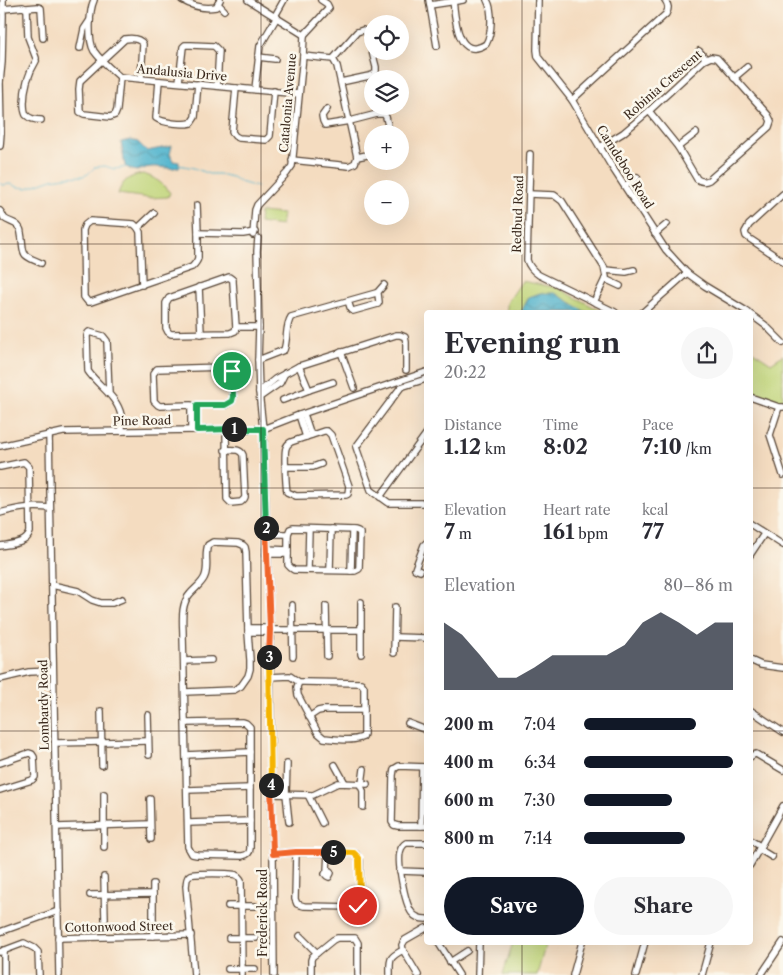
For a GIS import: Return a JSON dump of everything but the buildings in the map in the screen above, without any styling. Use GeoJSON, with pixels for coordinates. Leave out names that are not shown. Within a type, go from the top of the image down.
{"type":"FeatureCollection","features":[{"type":"Feature","properties":{"kind":"street","name":"Andalusia Drive"},"geometry":{"type":"LineString","coordinates":[[94,0],[90,20],[92,45],[102,60],[120,77],[299,94]]}},
{"type":"Feature","properties":{"kind":"street"},"geometry":{"type":"LineString","coordinates":[[182,0],[194,6],[214,7],[219,2],[224,10]]}},
{"type":"Feature","properties":{"kind":"street","name":"Catalonia Avenue"},"geometry":{"type":"LineString","coordinates":[[248,0],[304,36],[291,168],[257,205],[255,210],[256,236]]}},
{"type":"Feature","properties":{"kind":"street"},"geometry":{"type":"LineString","coordinates":[[255,90],[260,46],[284,0]]}},
{"type":"Feature","properties":{"kind":"street"},"geometry":{"type":"LineString","coordinates":[[304,36],[329,8],[321,0]]}},
{"type":"Feature","properties":{"kind":"street"},"geometry":{"type":"LineString","coordinates":[[437,46],[430,2],[463,0]]}},
{"type":"Feature","properties":{"kind":"street"},"geometry":{"type":"LineString","coordinates":[[453,1],[460,40],[472,48],[478,48],[486,44],[491,32],[490,4],[487,0]]}},
{"type":"Feature","properties":{"kind":"street","name":"Camdeboo Road"},"geometry":{"type":"LineString","coordinates":[[538,0],[536,50],[538,57],[572,100],[655,234],[666,250],[687,273],[744,310]]}},
{"type":"Feature","properties":{"kind":"street"},"geometry":{"type":"LineString","coordinates":[[572,100],[666,14],[668,5],[665,0]]}},
{"type":"Feature","properties":{"kind":"street"},"geometry":{"type":"LineString","coordinates":[[0,146],[2,8],[41,8],[43,38]]}},
{"type":"Feature","properties":{"kind":"street"},"geometry":{"type":"LineString","coordinates":[[26,8],[28,10],[28,37],[36,60],[29,74],[25,89],[24,109],[28,117],[41,120]]}},
{"type":"Feature","properties":{"kind":"street"},"geometry":{"type":"LineString","coordinates":[[80,48],[84,28],[90,20]]}},
{"type":"Feature","properties":{"kind":"street"},"geometry":{"type":"LineString","coordinates":[[333,59],[358,32],[363,30],[366,32],[376,72],[373,75],[341,82]]}},
{"type":"Feature","properties":{"kind":"street"},"geometry":{"type":"LineString","coordinates":[[120,77],[117,110],[114,115],[110,117],[80,112],[80,81],[125,39],[140,41],[143,46],[141,79]]}},
{"type":"Feature","properties":{"kind":"street"},"geometry":{"type":"LineString","coordinates":[[179,82],[183,47],[190,44],[214,46],[219,51],[217,86]]}},
{"type":"Feature","properties":{"kind":"street"},"geometry":{"type":"LineString","coordinates":[[699,51],[706,59]]}},
{"type":"Feature","properties":{"kind":"street"},"geometry":{"type":"LineString","coordinates":[[303,56],[333,59]]}},
{"type":"Feature","properties":{"kind":"street"},"geometry":{"type":"LineString","coordinates":[[258,57],[275,59]]}},
{"type":"Feature","properties":{"kind":"street","name":"Robinia Crescent"},"geometry":{"type":"LineString","coordinates":[[600,147],[623,133],[706,59],[711,57],[717,58],[734,78]]}},
{"type":"Feature","properties":{"kind":"street"},"geometry":{"type":"LineString","coordinates":[[292,160],[349,166],[355,163],[357,157],[350,121],[337,66],[333,59]]}},
{"type":"Feature","properties":{"kind":"street"},"geometry":{"type":"LineString","coordinates":[[649,111],[678,147],[697,179],[706,182],[768,127],[771,121],[734,78],[747,67]]}},
{"type":"Feature","properties":{"kind":"street"},"geometry":{"type":"LineString","coordinates":[[159,81],[156,118],[162,121],[185,124],[191,123],[195,117],[198,84]]}},
{"type":"Feature","properties":{"kind":"street"},"geometry":{"type":"LineString","coordinates":[[236,88],[232,132],[239,138],[266,140],[270,136],[274,91]]}},
{"type":"Feature","properties":{"kind":"street"},"geometry":{"type":"LineString","coordinates":[[327,109],[322,116],[324,124],[384,114],[388,125]]}},
{"type":"Feature","properties":{"kind":"street"},"geometry":{"type":"LineString","coordinates":[[678,147],[696,133]]}},
{"type":"Feature","properties":{"kind":"street","name":"Redbud Road"},"geometry":{"type":"LineString","coordinates":[[530,154],[528,264],[539,275],[611,310]]}},
{"type":"Feature","properties":{"kind":"street"},"geometry":{"type":"LineString","coordinates":[[357,157],[364,156]]}},
{"type":"Feature","properties":{"kind":"street"},"geometry":{"type":"LineString","coordinates":[[625,186],[638,177]]}},
{"type":"Feature","properties":{"kind":"street"},"geometry":{"type":"LineString","coordinates":[[529,194],[554,195],[558,197],[605,270],[605,279],[594,302]]}},
{"type":"Feature","properties":{"kind":"street"},"geometry":{"type":"LineString","coordinates":[[783,194],[749,225],[746,236],[783,261]]}},
{"type":"Feature","properties":{"kind":"street"},"geometry":{"type":"LineString","coordinates":[[142,285],[140,232],[138,228],[134,224],[90,221],[85,225],[83,230],[84,297],[91,302],[142,285],[192,267],[197,261],[196,205]]}},
{"type":"Feature","properties":{"kind":"street"},"geometry":{"type":"LineString","coordinates":[[0,211],[5,219],[20,228],[24,254],[30,259],[41,263]]}},
{"type":"Feature","properties":{"kind":"street"},"geometry":{"type":"LineString","coordinates":[[138,228],[154,213]]}},
{"type":"Feature","properties":{"kind":"street"},"geometry":{"type":"LineString","coordinates":[[655,234],[667,224]]}},
{"type":"Feature","properties":{"kind":"street"},"geometry":{"type":"LineString","coordinates":[[198,234],[243,234],[256,236]]}},
{"type":"Feature","properties":{"kind":"street","name":"Frederick Road"},"geometry":{"type":"LineString","coordinates":[[256,236],[259,327],[258,360],[263,429],[270,630],[269,677],[274,975]]}},
{"type":"Feature","properties":{"kind":"street"},"geometry":{"type":"LineString","coordinates":[[605,270],[626,272],[634,270]]}},
{"type":"Feature","properties":{"kind":"street"},"geometry":{"type":"LineString","coordinates":[[646,310],[687,273]]}},
{"type":"Feature","properties":{"kind":"street"},"geometry":{"type":"LineString","coordinates":[[229,277],[233,280],[235,331],[230,333],[201,334],[171,334],[167,331],[167,299],[170,296],[199,287],[229,277]]}},
{"type":"Feature","properties":{"kind":"street"},"geometry":{"type":"LineString","coordinates":[[605,279],[620,286]]}},
{"type":"Feature","properties":{"kind":"street"},"geometry":{"type":"LineString","coordinates":[[258,360],[284,350],[288,322],[291,317],[377,293],[384,285]]}},
{"type":"Feature","properties":{"kind":"street"},"geometry":{"type":"LineString","coordinates":[[199,287],[201,334]]}},
{"type":"Feature","properties":{"kind":"street"},"geometry":{"type":"LineString","coordinates":[[348,301],[352,311],[378,304],[377,293]]}},
{"type":"Feature","properties":{"kind":"street"},"geometry":{"type":"LineString","coordinates":[[360,298],[363,308]]}},
{"type":"Feature","properties":{"kind":"street","name":"Camdeboo Road"},"geometry":{"type":"LineString","coordinates":[[753,316],[783,343]]}},
{"type":"Feature","properties":{"kind":"street"},"geometry":{"type":"LineString","coordinates":[[236,327],[259,327]]}},
{"type":"Feature","properties":{"kind":"street"},"geometry":{"type":"LineString","coordinates":[[109,394],[108,341],[103,336],[89,332],[86,336],[88,371],[114,400],[120,411],[122,431]]}},
{"type":"Feature","properties":{"kind":"street"},"geometry":{"type":"LineString","coordinates":[[260,394],[280,383],[285,373],[299,366],[396,334],[405,337],[406,370]]}},
{"type":"Feature","properties":{"kind":"street"},"geometry":{"type":"LineString","coordinates":[[341,352],[354,388]]}},
{"type":"Feature","properties":{"kind":"street"},"geometry":{"type":"LineString","coordinates":[[299,366],[309,390]]}},
{"type":"Feature","properties":{"kind":"street"},"geometry":{"type":"LineString","coordinates":[[224,367],[232,371],[232,401],[225,405],[194,405],[160,406],[156,403],[154,400],[153,374],[156,370],[224,367]]}},
{"type":"Feature","properties":{"kind":"street","name":"Pine Road"},"geometry":{"type":"LineString","coordinates":[[0,446],[63,432],[263,429],[301,414],[424,373]]}},
{"type":"Feature","properties":{"kind":"street"},"geometry":{"type":"LineString","coordinates":[[424,380],[400,387],[356,448],[371,490],[389,503],[424,503]]}},
{"type":"Feature","properties":{"kind":"street"},"geometry":{"type":"LineString","coordinates":[[283,400],[333,382]]}},
{"type":"Feature","properties":{"kind":"street"},"geometry":{"type":"LineString","coordinates":[[753,398],[781,407],[770,436],[783,474]]}},
{"type":"Feature","properties":{"kind":"street"},"geometry":{"type":"LineString","coordinates":[[194,405],[194,430]]}},
{"type":"Feature","properties":{"kind":"street"},"geometry":{"type":"LineString","coordinates":[[301,414],[308,436]]}},
{"type":"Feature","properties":{"kind":"street"},"geometry":{"type":"LineString","coordinates":[[225,450],[238,450],[243,455],[245,497],[241,502],[231,503],[227,499],[225,450],[226,429]]}},
{"type":"Feature","properties":{"kind":"street"},"geometry":{"type":"LineString","coordinates":[[326,431],[331,435],[349,486],[348,494],[296,496],[290,494],[286,490],[286,466],[285,451],[287,445],[326,431]]}},
{"type":"Feature","properties":{"kind":"street","name":"Lombardy Road"},"geometry":{"type":"LineString","coordinates":[[49,434],[48,508],[52,585],[59,975]]}},
{"type":"Feature","properties":{"kind":"street"},"geometry":{"type":"LineString","coordinates":[[380,497],[424,437]]}},
{"type":"Feature","properties":{"kind":"street"},"geometry":{"type":"LineString","coordinates":[[0,467],[21,462],[28,465],[30,507],[30,532],[28,537],[24,540],[0,546]]}},
{"type":"Feature","properties":{"kind":"street"},"geometry":{"type":"LineString","coordinates":[[286,466],[313,467],[321,464]]}},
{"type":"Feature","properties":{"kind":"street"},"geometry":{"type":"LineString","coordinates":[[0,513],[30,507],[41,506],[48,508]]}},
{"type":"Feature","properties":{"kind":"street"},"geometry":{"type":"LineString","coordinates":[[753,526],[783,546]]}},
{"type":"Feature","properties":{"kind":"street"},"geometry":{"type":"LineString","coordinates":[[290,529],[331,529],[357,530],[360,532],[360,557],[357,570],[294,570],[288,565],[288,534],[290,529]]}},
{"type":"Feature","properties":{"kind":"street"},"geometry":{"type":"LineString","coordinates":[[308,529],[308,570]]}},
{"type":"Feature","properties":{"kind":"street"},"geometry":{"type":"LineString","coordinates":[[330,570],[331,529]]}},
{"type":"Feature","properties":{"kind":"street"},"geometry":{"type":"LineString","coordinates":[[275,534],[288,534]]}},
{"type":"Feature","properties":{"kind":"street"},"geometry":{"type":"LineString","coordinates":[[753,551],[764,534]]}},
{"type":"Feature","properties":{"kind":"street"},"geometry":{"type":"LineString","coordinates":[[185,692],[235,690],[241,686],[250,669],[245,547],[238,543],[210,543],[206,551],[205,576],[188,596],[184,606],[184,662],[188,847],[192,854],[198,855],[247,855],[250,851],[250,730],[248,725],[245,722],[186,723]]}},
{"type":"Feature","properties":{"kind":"street"},"geometry":{"type":"LineString","coordinates":[[420,571],[415,569],[424,545]]}},
{"type":"Feature","properties":{"kind":"street"},"geometry":{"type":"LineString","coordinates":[[266,552],[288,552]]}},
{"type":"Feature","properties":{"kind":"street"},"geometry":{"type":"LineString","coordinates":[[52,585],[78,592],[101,603],[122,599]]}},
{"type":"Feature","properties":{"kind":"street"},"geometry":{"type":"LineString","coordinates":[[361,602],[361,654]]}},
{"type":"Feature","properties":{"kind":"street"},"geometry":{"type":"LineString","coordinates":[[292,604],[293,656]]}},
{"type":"Feature","properties":{"kind":"street"},"geometry":{"type":"LineString","coordinates":[[326,606],[328,656]]}},
{"type":"Feature","properties":{"kind":"street"},"geometry":{"type":"LineString","coordinates":[[394,653],[395,607]]}},
{"type":"Feature","properties":{"kind":"street"},"geometry":{"type":"LineString","coordinates":[[248,630],[361,630]]}},
{"type":"Feature","properties":{"kind":"street"},"geometry":{"type":"LineString","coordinates":[[395,637],[424,638]]}},
{"type":"Feature","properties":{"kind":"street"},"geometry":{"type":"LineString","coordinates":[[184,662],[211,660]]}},
{"type":"Feature","properties":{"kind":"street"},"geometry":{"type":"LineString","coordinates":[[753,661],[761,665],[783,668]]}},
{"type":"Feature","properties":{"kind":"street"},"geometry":{"type":"LineString","coordinates":[[0,679],[29,672],[53,671]]}},
{"type":"Feature","properties":{"kind":"street"},"geometry":{"type":"LineString","coordinates":[[269,677],[290,676],[299,682],[361,683],[364,687],[364,734],[362,737],[358,739],[324,738],[318,733],[297,691],[299,682]]}},
{"type":"Feature","properties":{"kind":"street"},"geometry":{"type":"LineString","coordinates":[[309,717],[324,710],[364,710]]}},
{"type":"Feature","properties":{"kind":"street"},"geometry":{"type":"LineString","coordinates":[[101,711],[102,765]]}},
{"type":"Feature","properties":{"kind":"street"},"geometry":{"type":"LineString","coordinates":[[753,712],[783,731]]}},
{"type":"Feature","properties":{"kind":"street"},"geometry":{"type":"LineString","coordinates":[[148,716],[149,755]]}},
{"type":"Feature","properties":{"kind":"street"},"geometry":{"type":"LineString","coordinates":[[408,724],[424,729]]}},
{"type":"Feature","properties":{"kind":"street"},"geometry":{"type":"LineString","coordinates":[[55,743],[148,741]]}},
{"type":"Feature","properties":{"kind":"street"},"geometry":{"type":"LineString","coordinates":[[186,754],[250,752]]}},
{"type":"Feature","properties":{"kind":"street"},"geometry":{"type":"LineString","coordinates":[[0,763],[29,753],[32,754],[35,777],[32,780],[0,790]]}},
{"type":"Feature","properties":{"kind":"street"},"geometry":{"type":"LineString","coordinates":[[753,755],[756,754],[783,770]]}},
{"type":"Feature","properties":{"kind":"street"},"geometry":{"type":"LineString","coordinates":[[287,764],[286,794],[289,822]]}},
{"type":"Feature","properties":{"kind":"street"},"geometry":{"type":"LineString","coordinates":[[335,766],[345,783]]}},
{"type":"Feature","properties":{"kind":"street"},"geometry":{"type":"LineString","coordinates":[[424,766],[424,826],[398,826],[393,824],[393,770],[397,767],[424,766]]}},
{"type":"Feature","properties":{"kind":"street"},"geometry":{"type":"LineString","coordinates":[[363,807],[364,769]]}},
{"type":"Feature","properties":{"kind":"street"},"geometry":{"type":"LineString","coordinates":[[271,794],[313,795],[338,783],[363,784]]}},
{"type":"Feature","properties":{"kind":"street"},"geometry":{"type":"LineString","coordinates":[[187,790],[250,788]]}},
{"type":"Feature","properties":{"kind":"street"},"geometry":{"type":"LineString","coordinates":[[104,794],[104,847]]}},
{"type":"Feature","properties":{"kind":"street"},"geometry":{"type":"LineString","coordinates":[[308,795],[322,823]]}},
{"type":"Feature","properties":{"kind":"street"},"geometry":{"type":"LineString","coordinates":[[150,799],[151,839]]}},
{"type":"Feature","properties":{"kind":"street"},"geometry":{"type":"LineString","coordinates":[[753,859],[782,808]]}},
{"type":"Feature","properties":{"kind":"street"},"geometry":{"type":"LineString","coordinates":[[188,823],[250,821]]}},
{"type":"Feature","properties":{"kind":"street"},"geometry":{"type":"LineString","coordinates":[[56,827],[150,824]]}},
{"type":"Feature","properties":{"kind":"street"},"geometry":{"type":"LineString","coordinates":[[424,843],[406,843],[400,850],[401,880],[412,912],[416,917],[424,919]]}},
{"type":"Feature","properties":{"kind":"street"},"geometry":{"type":"LineString","coordinates":[[753,843],[772,857]]}},
{"type":"Feature","properties":{"kind":"street"},"geometry":{"type":"LineString","coordinates":[[273,854],[296,852],[328,852],[353,853],[358,856],[360,861],[360,899],[356,907],[304,906],[297,904],[295,899],[296,852]]}},
{"type":"Feature","properties":{"kind":"street"},"geometry":{"type":"LineString","coordinates":[[327,871],[328,852]]}},
{"type":"Feature","properties":{"kind":"street"},"geometry":{"type":"LineString","coordinates":[[400,871],[424,872]]}},
{"type":"Feature","properties":{"kind":"street"},"geometry":{"type":"LineString","coordinates":[[194,975],[186,886],[190,875],[233,874],[237,875],[241,880],[242,972]]}},
{"type":"Feature","properties":{"kind":"street"},"geometry":{"type":"LineString","coordinates":[[104,877],[105,919]]}},
{"type":"Feature","properties":{"kind":"street"},"geometry":{"type":"LineString","coordinates":[[153,884],[153,936]]}},
{"type":"Feature","properties":{"kind":"street"},"geometry":{"type":"LineString","coordinates":[[90,895],[153,894]]}},
{"type":"Feature","properties":{"kind":"street"},"geometry":{"type":"LineString","coordinates":[[228,906],[255,906]]}},
{"type":"Feature","properties":{"kind":"street"},"geometry":{"type":"LineString","coordinates":[[0,932],[58,910]]}},
{"type":"Feature","properties":{"kind":"street"},"geometry":{"type":"LineString","coordinates":[[390,975],[391,958],[402,947],[405,940],[424,929]]}},
{"type":"Feature","properties":{"kind":"street","name":"Cottonwood Street"},"geometry":{"type":"LineString","coordinates":[[58,938],[191,935]]}},
{"type":"Feature","properties":{"kind":"street"},"geometry":{"type":"LineString","coordinates":[[300,936],[317,953]]}},
{"type":"Feature","properties":{"kind":"street"},"geometry":{"type":"LineString","coordinates":[[229,938],[256,938]]}},
{"type":"Feature","properties":{"kind":"street"},"geometry":{"type":"LineString","coordinates":[[311,975],[312,957],[336,938],[356,939],[358,943],[358,975]]}},
{"type":"Feature","properties":{"kind":"street"},"geometry":{"type":"LineString","coordinates":[[761,975],[783,942]]}},
{"type":"Feature","properties":{"kind":"street"},"geometry":{"type":"LineString","coordinates":[[4,975],[2,951],[24,943],[38,952],[39,975]]}},
{"type":"Feature","properties":{"kind":"street"},"geometry":{"type":"LineString","coordinates":[[440,945],[459,975]]}},
{"type":"Feature","properties":{"kind":"street"},"geometry":{"type":"LineString","coordinates":[[478,975],[479,945]]}},
{"type":"Feature","properties":{"kind":"street"},"geometry":{"type":"LineString","coordinates":[[573,975],[581,945]]}},
{"type":"Feature","properties":{"kind":"street"},"geometry":{"type":"LineString","coordinates":[[636,975],[644,945]]}},
{"type":"Feature","properties":{"kind":"street"},"geometry":{"type":"LineString","coordinates":[[702,975],[709,945]]}},
{"type":"Feature","properties":{"kind":"street"},"geometry":{"type":"LineString","coordinates":[[402,947],[418,975]]}},
{"type":"Feature","properties":{"kind":"street"},"geometry":{"type":"LineString","coordinates":[[450,962],[467,951]]}},
{"type":"Feature","properties":{"kind":"street"},"geometry":{"type":"LineString","coordinates":[[228,969],[242,972],[255,969]]}},
{"type":"Feature","properties":{"kind":"green space"},"geometry":{"type":"Polygon","coordinates":[[[143,174],[161,183],[170,193],[168,197],[149,198],[118,194],[127,180],[143,174]]]}},
{"type":"Feature","properties":{"kind":"green space"},"geometry":{"type":"Polygon","coordinates":[[[260,212],[283,214],[281,226],[259,223],[260,212]]]}},
{"type":"Feature","properties":{"kind":"green space"},"geometry":{"type":"Polygon","coordinates":[[[522,281],[558,288],[599,310],[507,310],[507,303],[522,281]]]}},
{"type":"Feature","properties":{"kind":"green space"},"geometry":{"type":"Polygon","coordinates":[[[753,351],[771,363],[783,355],[783,402],[753,391],[753,351]]]}},
{"type":"Feature","properties":{"kind":"green space"},"geometry":{"type":"Polygon","coordinates":[[[512,945],[545,945],[537,975],[503,974],[512,945]]]}},
{"type":"Feature","properties":{"kind":"water"},"geometry":{"type":"Polygon","coordinates":[[[130,140],[138,142],[147,151],[172,146],[170,154],[173,161],[179,162],[179,167],[149,167],[136,171],[128,168],[125,166],[121,142],[130,140]]]}},
{"type":"Feature","properties":{"kind":"water"},"geometry":{"type":"Polygon","coordinates":[[[540,293],[555,293],[583,310],[522,310],[529,297],[540,293]]]}},
{"type":"Feature","properties":{"kind":"waterway"},"geometry":{"type":"LineString","coordinates":[[179,165],[209,174],[232,177],[240,182],[257,187]]}},
{"type":"Feature","properties":{"kind":"waterway"},"geometry":{"type":"LineString","coordinates":[[0,183],[2,185],[11,184],[27,188],[52,179],[83,176],[95,167],[105,166],[114,169],[128,167]]}},
{"type":"Feature","properties":{"kind":"route"},"geometry":{"type":"LineString","coordinates":[[232,371],[232,401],[225,405],[197,405],[197,430],[263,429],[270,630],[269,696],[273,854],[296,852],[356,854],[360,861],[360,899],[358,906]]}}]}
